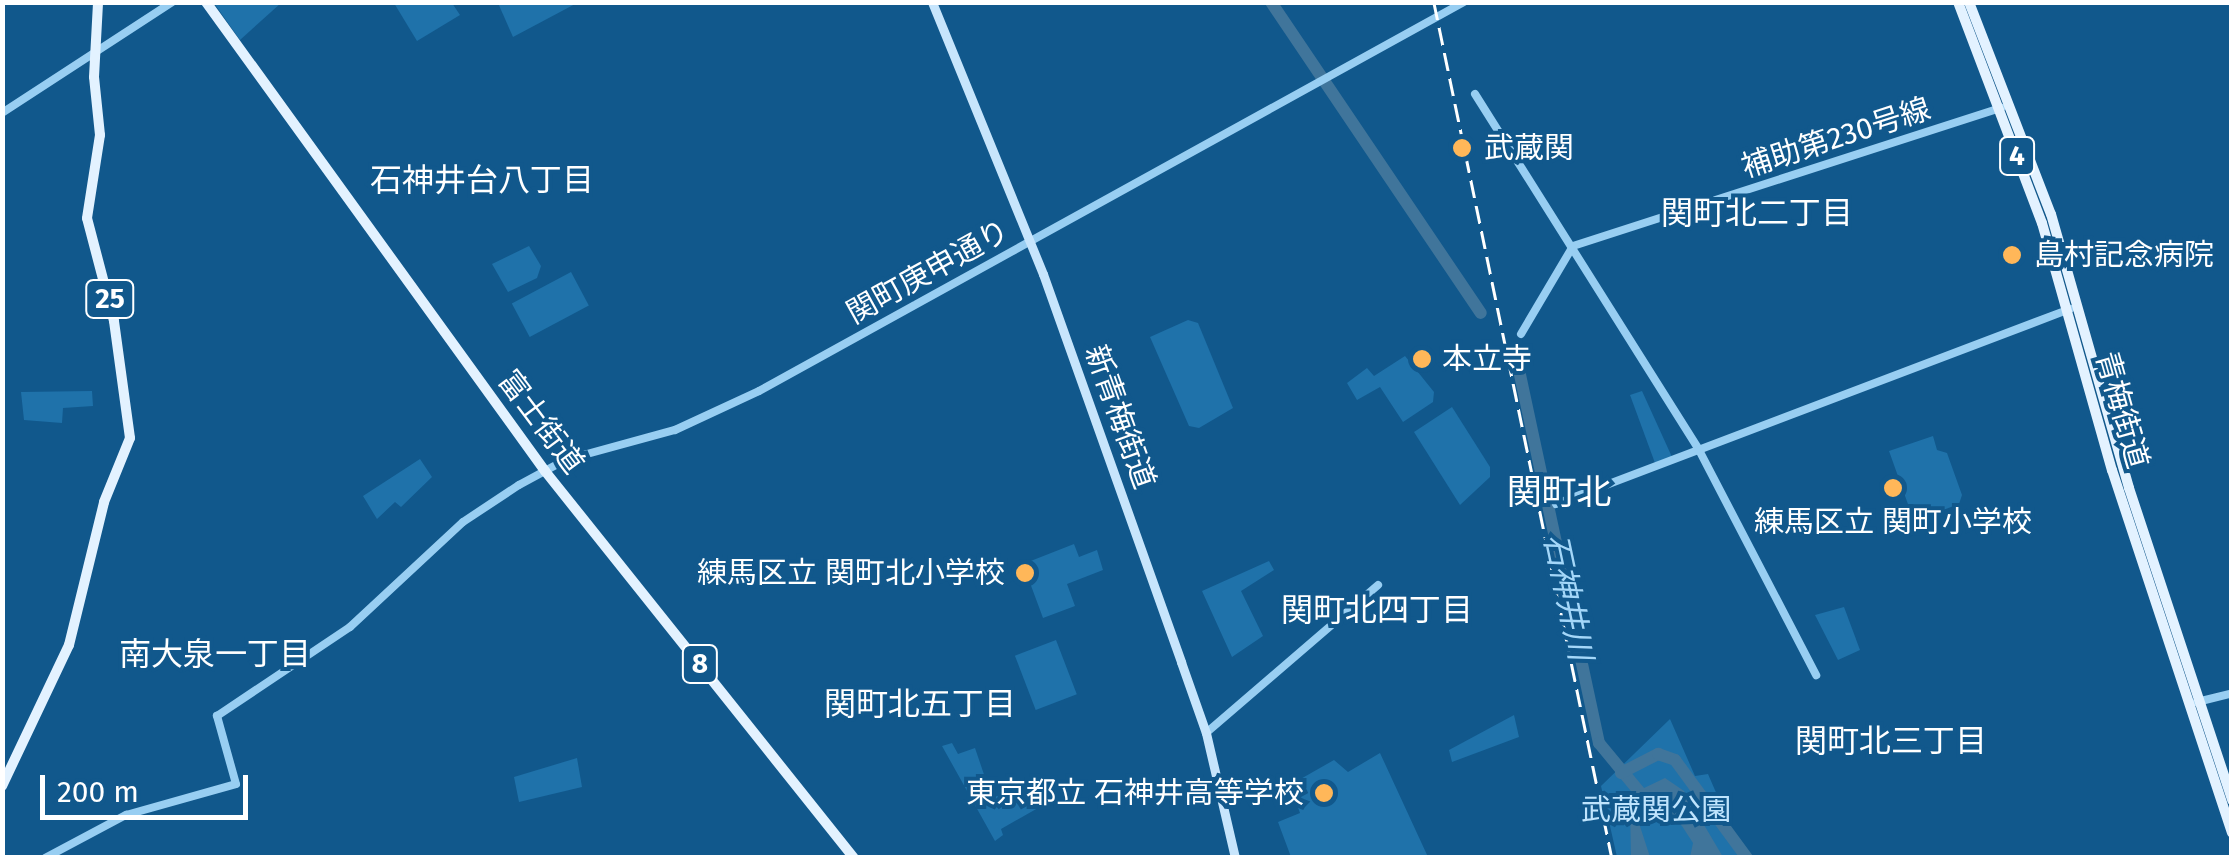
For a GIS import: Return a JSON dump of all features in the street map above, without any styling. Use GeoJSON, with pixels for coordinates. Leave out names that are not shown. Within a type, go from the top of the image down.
{"type":"FeatureCollection","features":[{"type":"Feature","properties":{"kind":"main road","name":"25"},"geometry":{"type":"LineString","coordinates":[[2,786],[69,645],[104,502],[130,438],[114,321],[87,218],[100,136],[94,58],[98,2]]}},
{"type":"Feature","properties":{"kind":"main road","name":"富士街道"},"geometry":{"type":"LineString","coordinates":[[206,2],[545,471],[854,858]]}},
{"type":"Feature","properties":{"kind":"main road","name":"新青梅街道"},"geometry":{"type":"LineString","coordinates":[[932,2],[1030,242],[1206,734],[1235,858]]}},
{"type":"Feature","properties":{"kind":"main road","name":"青梅街道"},"geometry":{"type":"LineString","coordinates":[[1958,2],[2004,107],[2077,297],[2185,680]]}},
{"type":"Feature","properties":{"kind":"main road","name":"青梅街道"},"geometry":{"type":"LineString","coordinates":[[1969,2],[2232,833]]}},
{"type":"Feature","properties":{"kind":"main road","name":"青梅街道"},"geometry":{"type":"LineString","coordinates":[[2193,703],[2232,800]]}},
{"type":"Feature","properties":{"kind":"street"},"geometry":{"type":"LineString","coordinates":[[2,113],[94,58],[172,2]]}},
{"type":"Feature","properties":{"kind":"street","name":"関町庚申通り"},"geometry":{"type":"LineString","coordinates":[[45,858],[126,816],[236,784],[216,716],[316,654],[464,522],[545,471],[709,415],[1464,2]]}},
{"type":"Feature","properties":{"kind":"street"},"geometry":{"type":"LineString","coordinates":[[1474,94],[1699,450],[1816,675]]}},
{"type":"Feature","properties":{"kind":"street","name":"補助第230号線"},"geometry":{"type":"LineString","coordinates":[[1573,246],[2004,107]]}},
{"type":"Feature","properties":{"kind":"street"},"geometry":{"type":"LineString","coordinates":[[1521,334],[1573,246]]}},
{"type":"Feature","properties":{"kind":"street"},"geometry":{"type":"LineString","coordinates":[[1556,504],[2068,312],[2077,297]]}},
{"type":"Feature","properties":{"kind":"street"},"geometry":{"type":"LineString","coordinates":[[1206,734],[1378,585]]}},
{"type":"Feature","properties":{"kind":"street"},"geometry":{"type":"LineString","coordinates":[[2193,703],[2232,693]]}},
{"type":"Feature","properties":{"kind":"green space"},"geometry":{"type":"Polygon","coordinates":[[[214,3],[281,3],[240,40],[214,3]]]}},
{"type":"Feature","properties":{"kind":"green space"},"geometry":{"type":"Polygon","coordinates":[[[394,3],[452,3],[460,15],[417,41],[394,3]]]}},
{"type":"Feature","properties":{"kind":"green space"},"geometry":{"type":"Polygon","coordinates":[[[498,3],[577,3],[513,37],[498,3]]]}},
{"type":"Feature","properties":{"kind":"green space"},"geometry":{"type":"Polygon","coordinates":[[[529,246],[541,266],[537,278],[508,292],[492,264],[529,246]]]}},
{"type":"Feature","properties":{"kind":"green space"},"geometry":{"type":"Polygon","coordinates":[[[571,272],[589,306],[530,337],[512,303],[571,272]]]}},
{"type":"Feature","properties":{"kind":"green space"},"geometry":{"type":"Polygon","coordinates":[[[1188,320],[1198,323],[1233,408],[1199,428],[1189,426],[1150,337],[1188,320]]]}},
{"type":"Feature","properties":{"kind":"green space"},"geometry":{"type":"Polygon","coordinates":[[[1405,356],[1434,392],[1433,402],[1403,422],[1380,387],[1357,400],[1347,383],[1367,368],[1374,376],[1405,356]]]}},
{"type":"Feature","properties":{"kind":"green space"},"geometry":{"type":"Polygon","coordinates":[[[92,391],[93,406],[63,408],[62,423],[24,420],[21,392],[92,391]]]}},
{"type":"Feature","properties":{"kind":"green space"},"geometry":{"type":"Polygon","coordinates":[[[1642,391],[1672,457],[1655,463],[1630,395],[1642,391]]]}},
{"type":"Feature","properties":{"kind":"green space"},"geometry":{"type":"Polygon","coordinates":[[[1452,407],[1490,467],[1490,477],[1460,505],[1414,432],[1452,407]]]}},
{"type":"Feature","properties":{"kind":"green space"},"geometry":{"type":"Polygon","coordinates":[[[1933,436],[1937,450],[1947,453],[1962,495],[1959,504],[1914,521],[1889,451],[1933,436]]]}},
{"type":"Feature","properties":{"kind":"green space"},"geometry":{"type":"Polygon","coordinates":[[[420,459],[432,477],[401,507],[395,502],[377,519],[363,496],[420,459]]]}},
{"type":"Feature","properties":{"kind":"green space"},"geometry":{"type":"Polygon","coordinates":[[[1074,544],[1079,557],[1097,550],[1103,570],[1067,584],[1075,606],[1043,618],[1023,564],[1074,544]]]}},
{"type":"Feature","properties":{"kind":"green space"},"geometry":{"type":"Polygon","coordinates":[[[1269,561],[1274,570],[1241,591],[1263,636],[1232,657],[1202,591],[1269,561]]]}},
{"type":"Feature","properties":{"kind":"green space"},"geometry":{"type":"Polygon","coordinates":[[[1844,607],[1860,650],[1838,660],[1815,615],[1844,607]]]}},
{"type":"Feature","properties":{"kind":"green space"},"geometry":{"type":"Polygon","coordinates":[[[1056,640],[1077,694],[1036,710],[1015,656],[1056,640]]]}},
{"type":"Feature","properties":{"kind":"green space"},"geometry":{"type":"Polygon","coordinates":[[[1514,715],[1519,737],[1452,762],[1449,750],[1514,715]]]}},
{"type":"Feature","properties":{"kind":"green space","name":"武蔵関公園"},"geometry":{"type":"Polygon","coordinates":[[[1670,719],[1695,776],[1708,774],[1744,857],[1617,857],[1601,786],[1670,719]]]}},
{"type":"Feature","properties":{"kind":"green space"},"geometry":{"type":"Polygon","coordinates":[[[952,743],[958,754],[975,748],[992,798],[1029,784],[1038,808],[1001,829],[1003,835],[995,841],[942,746],[952,743]]]}},
{"type":"Feature","properties":{"kind":"green space"},"geometry":{"type":"Polygon","coordinates":[[[1380,753],[1428,857],[1291,857],[1278,822],[1300,813],[1290,785],[1334,760],[1348,772],[1380,753]]]}},
{"type":"Feature","properties":{"kind":"green space"},"geometry":{"type":"Polygon","coordinates":[[[577,758],[582,787],[519,802],[514,777],[577,758]]]}},
{"type":"Feature","properties":{"kind":"shaded area"},"geometry":{"type":"Polygon","coordinates":[[[1665,778],[1684,791],[1723,857],[1690,857],[1693,843],[1682,826],[1649,800],[1637,817],[1650,857],[1631,857],[1630,808],[1642,789],[1665,778]]]}},
{"type":"Feature","properties":{"kind":"waterway","name":"石神井川"},"geometry":{"type":"LineString","coordinates":[[1271,2],[1481,313]]}},
{"type":"Feature","properties":{"kind":"waterway","name":"石神井川"},"geometry":{"type":"LineString","coordinates":[[1516,356],[1599,743],[1642,795],[1655,797]]}},
{"type":"Feature","properties":{"kind":"waterway","name":"石神井川"},"geometry":{"type":"LineString","coordinates":[[1621,773],[1658,754],[1675,760],[1747,858]]}},
{"type":"Feature","properties":{"kind":"railway"},"geometry":{"type":"LineString","coordinates":[[1434,2],[1612,858]]}},
{"type":"Feature","properties":{"kind":"place","name":"武蔵関"},"geometry":{"type":"Point","coordinates":[1462,148]}},
{"type":"Feature","properties":{"kind":"place","name":"島村記念病院"},"geometry":{"type":"Point","coordinates":[2012,255]}},
{"type":"Feature","properties":{"kind":"place","name":"本立寺"},"geometry":{"type":"Point","coordinates":[1422,359]}},
{"type":"Feature","properties":{"kind":"place","name":"練馬区立 関町小学校"},"geometry":{"type":"Point","coordinates":[1893,488]}},
{"type":"Feature","properties":{"kind":"place","name":"練馬区立 関町北小学校"},"geometry":{"type":"Point","coordinates":[1025,573]}},
{"type":"Feature","properties":{"kind":"place","name":"東京都立 石神井高等学校"},"geometry":{"type":"Point","coordinates":[1324,793]}},
{"type":"Feature","properties":{"kind":"district","name":"石神井台八丁目"},"geometry":{"type":"Point","coordinates":[482,180]}},
{"type":"Feature","properties":{"kind":"district","name":"関町北二丁目"},"geometry":{"type":"Point","coordinates":[1757,213]}},
{"type":"Feature","properties":{"kind":"district","name":"関町北"},"geometry":{"type":"Point","coordinates":[1559,492]}},
{"type":"Feature","properties":{"kind":"district","name":"関町北四丁目"},"geometry":{"type":"Point","coordinates":[1377,610]}},
{"type":"Feature","properties":{"kind":"district","name":"南大泉一丁目"},"geometry":{"type":"Point","coordinates":[215,654]}},
{"type":"Feature","properties":{"kind":"district","name":"関町北五丁目"},"geometry":{"type":"Point","coordinates":[920,704]}},
{"type":"Feature","properties":{"kind":"district","name":"関町北三丁目"},"geometry":{"type":"Point","coordinates":[1891,741]}}]}
